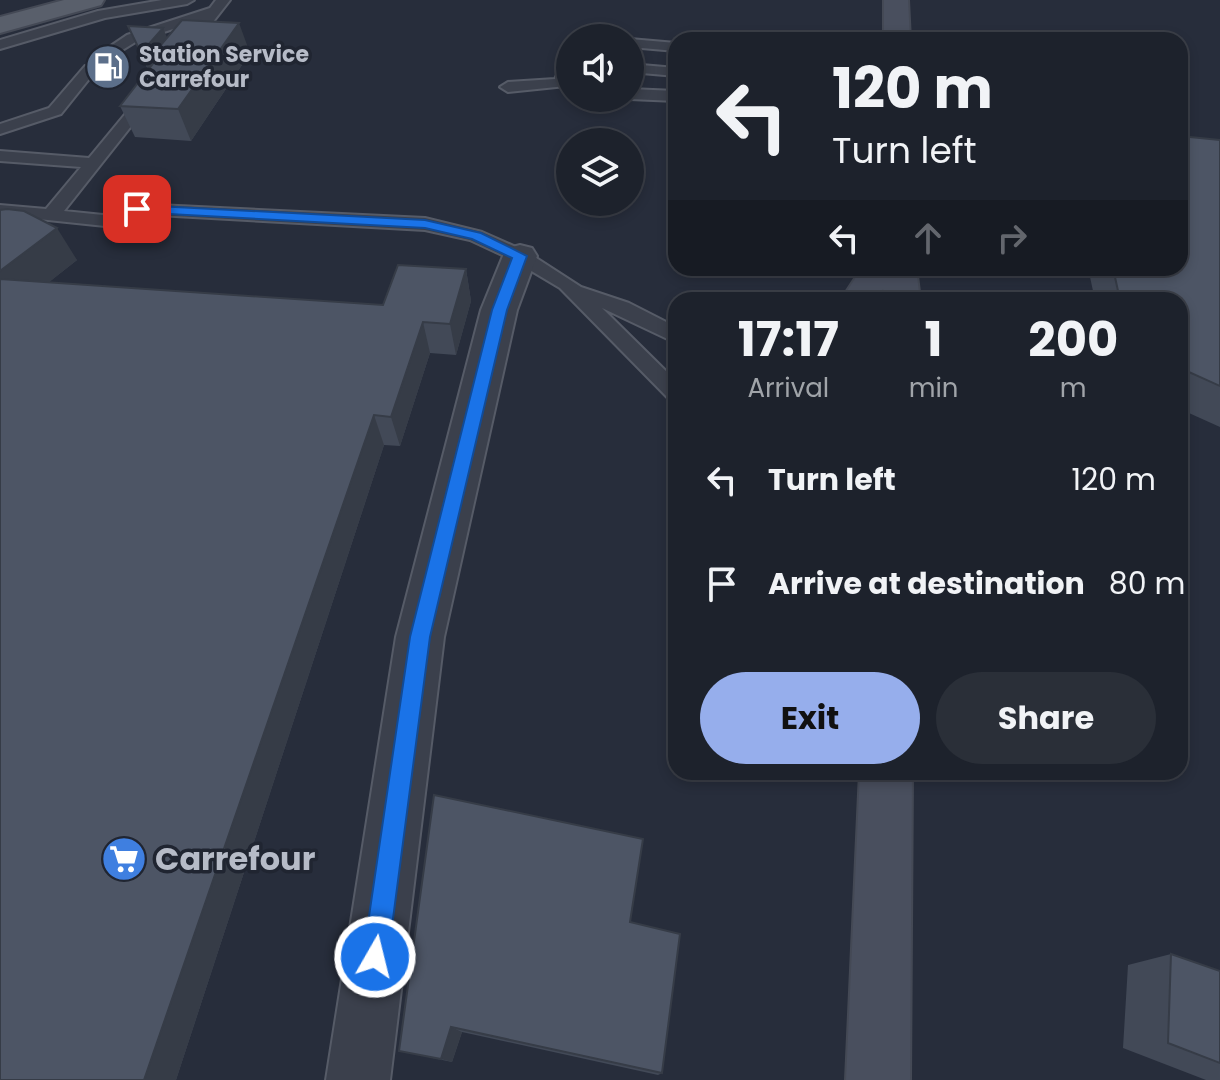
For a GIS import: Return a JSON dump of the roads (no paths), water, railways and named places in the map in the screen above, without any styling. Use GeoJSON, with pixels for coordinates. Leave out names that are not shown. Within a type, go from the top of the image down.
{"type":"FeatureCollection","features":[{"type":"Feature","properties":{"kind":"main road"},"geometry":{"type":"LineString","coordinates":[[0,3],[8,0]]}},
{"type":"Feature","properties":{"kind":"main road"},"geometry":{"type":"LineString","coordinates":[[0,25],[92,0]]}},
{"type":"Feature","properties":{"kind":"street"},"geometry":{"type":"LineString","coordinates":[[896,0],[897,32]]}},
{"type":"Feature","properties":{"kind":"street"},"geometry":{"type":"LineString","coordinates":[[358,1080],[420,637],[499,310],[520,256]]}},
{"type":"Feature","properties":{"kind":"street"},"geometry":{"type":"LineString","coordinates":[[878,1080],[886,780]]}},
{"type":"Feature","properties":{"kind":"lane"},"geometry":{"type":"LineString","coordinates":[[0,45],[103,14],[187,0]]}},
{"type":"Feature","properties":{"kind":"lane"},"geometry":{"type":"LineString","coordinates":[[32,53],[67,36],[103,25],[219,5]]}},
{"type":"Feature","properties":{"kind":"lane"},"geometry":{"type":"LineString","coordinates":[[106,54],[132,38],[219,5]]}},
{"type":"Feature","properties":{"kind":"lane"},"geometry":{"type":"LineString","coordinates":[[171,66],[219,5]]}},
{"type":"Feature","properties":{"kind":"lane"},"geometry":{"type":"LineString","coordinates":[[644,44],[668,46]]}},
{"type":"Feature","properties":{"kind":"lane"},"geometry":{"type":"LineString","coordinates":[[0,129],[55,111],[90,69]]}},
{"type":"Feature","properties":{"kind":"lane"},"geometry":{"type":"LineString","coordinates":[[644,69],[668,71]]}},
{"type":"Feature","properties":{"kind":"lane"},"geometry":{"type":"LineString","coordinates":[[508,87],[556,85]]}},
{"type":"Feature","properties":{"kind":"lane"},"geometry":{"type":"LineString","coordinates":[[52,214],[152,91]]}},
{"type":"Feature","properties":{"kind":"lane"},"geometry":{"type":"LineString","coordinates":[[644,95],[668,96]]}},
{"type":"Feature","properties":{"kind":"lane"},"geometry":{"type":"LineString","coordinates":[[0,156],[95,163]]}},
{"type":"Feature","properties":{"kind":"lane"},"geometry":{"type":"LineString","coordinates":[[0,210],[105,221],[137,209],[425,224],[476,236],[520,256],[574,291],[668,386]]}},
{"type":"Feature","properties":{"kind":"lane"},"geometry":{"type":"LineString","coordinates":[[574,291],[622,308],[668,332]]}},
{"type":"Feature","properties":{"kind":"place","name":"Station Service Carrefour"},"geometry":{"type":"Point","coordinates":[108,67]}},
{"type":"Feature","properties":{"kind":"place","name":"Carrefour"},"geometry":{"type":"Point","coordinates":[124,859]}}]}
